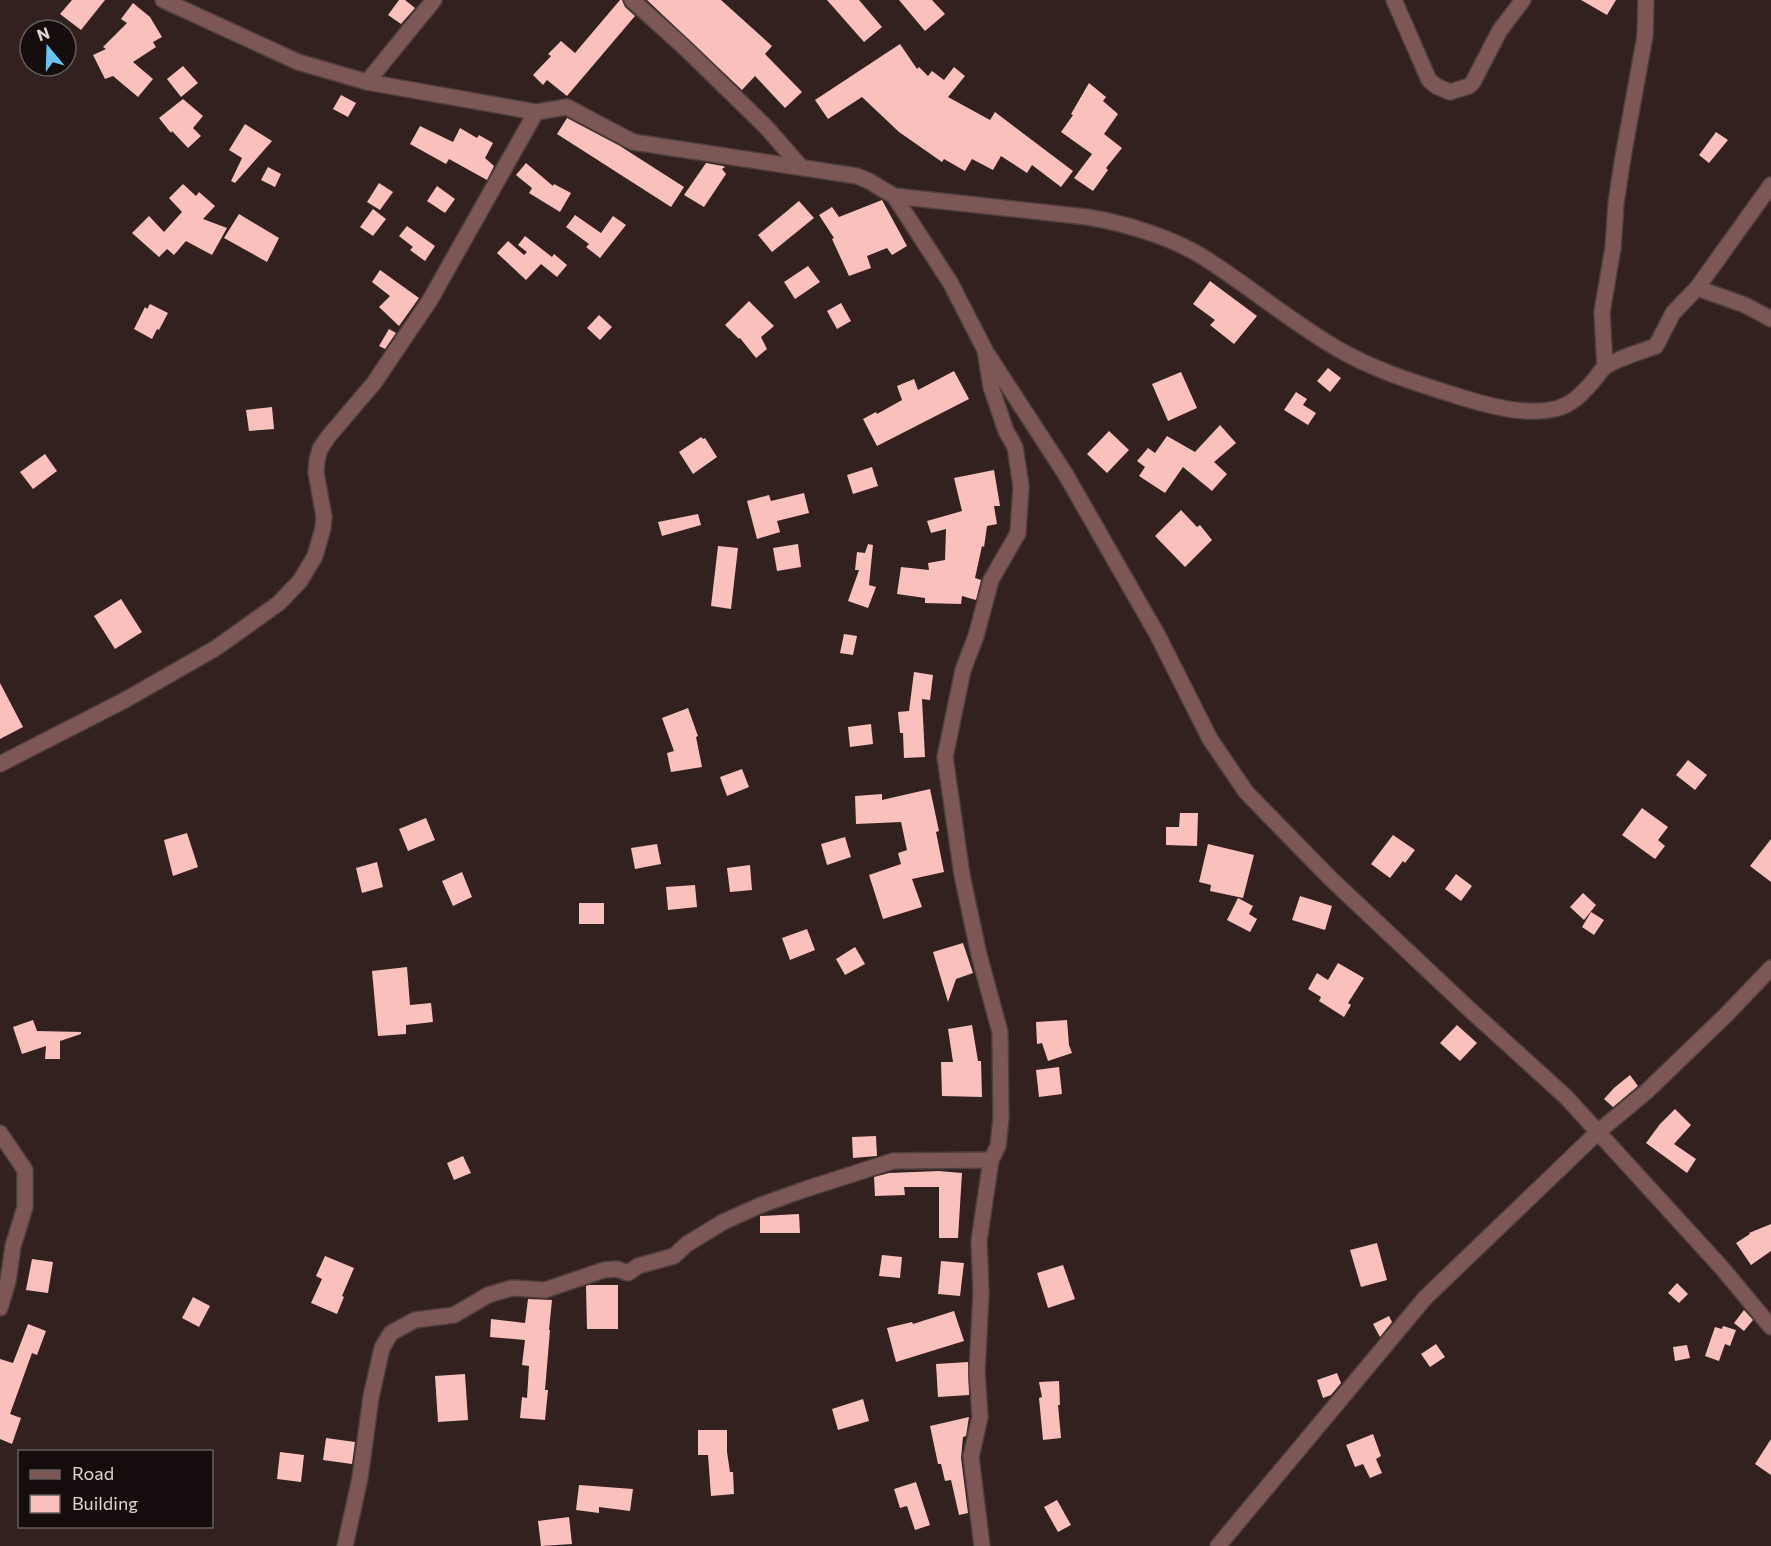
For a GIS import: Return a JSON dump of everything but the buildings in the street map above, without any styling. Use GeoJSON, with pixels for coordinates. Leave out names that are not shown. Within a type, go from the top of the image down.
{"type":"FeatureCollection","features":[{"type":"Feature","properties":{"kind":"street"},"geometry":{"type":"LineString","coordinates":[[163,0],[298,62],[367,82],[536,112],[567,107],[633,142],[857,176],[894,196],[1110,220],[1149,232],[1202,256],[1297,324],[1370,366],[1415,384],[1482,404],[1533,411],[1558,408],[1582,395],[1605,367],[1656,346],[1673,312],[1697,288],[1771,185]]}},
{"type":"Feature","properties":{"kind":"street"},"geometry":{"type":"LineString","coordinates":[[367,82],[434,0]]}},
{"type":"Feature","properties":{"kind":"street"},"geometry":{"type":"LineString","coordinates":[[632,0],[766,127],[800,166]]}},
{"type":"Feature","properties":{"kind":"street"},"geometry":{"type":"LineString","coordinates":[[1394,0],[1430,80],[1436,86],[1450,92],[1469,86],[1473,82],[1500,30],[1523,0]]}},
{"type":"Feature","properties":{"kind":"street"},"geometry":{"type":"LineString","coordinates":[[1605,367],[1602,312],[1613,248],[1616,202],[1623,157],[1645,36],[1646,0]]}},
{"type":"Feature","properties":{"kind":"street"},"geometry":{"type":"LineString","coordinates":[[0,764],[125,700],[216,648],[279,603],[300,582],[315,556],[323,528],[324,517],[316,472],[316,460],[320,449],[374,383],[430,300],[536,112]]}},
{"type":"Feature","properties":{"kind":"street"},"geometry":{"type":"LineString","coordinates":[[894,196],[950,282],[985,350],[1066,475],[1157,634],[1210,739],[1246,792],[1330,879],[1566,1096],[1715,1259],[1771,1327]]}},
{"type":"Feature","properties":{"kind":"street"},"geometry":{"type":"LineString","coordinates":[[1697,288],[1745,305],[1771,319]]}},
{"type":"Feature","properties":{"kind":"street"},"geometry":{"type":"LineString","coordinates":[[982,1546],[971,1457],[980,1417],[977,1372],[981,1293],[979,1241],[991,1160],[998,1146],[1001,1118],[1000,1032],[979,954],[962,875],[945,757],[963,670],[976,636],[991,580],[1018,533],[1021,486],[1015,447],[1006,431],[991,387],[985,350]]}},
{"type":"Feature","properties":{"kind":"street"},"geometry":{"type":"LineString","coordinates":[[1218,1546],[1412,1311],[1599,1131],[1646,1092],[1771,968]]}},
{"type":"Feature","properties":{"kind":"street"},"geometry":{"type":"LineString","coordinates":[[0,1133],[25,1170],[25,1207],[13,1246],[8,1281],[0,1308]]}},
{"type":"Feature","properties":{"kind":"street"},"geometry":{"type":"LineString","coordinates":[[345,1546],[360,1478],[373,1388],[382,1348],[391,1334],[415,1320],[454,1315],[488,1295],[512,1288],[545,1290],[604,1270],[616,1269],[628,1273],[638,1266],[674,1256],[687,1244],[716,1226],[761,1205],[893,1161],[991,1160]]}}]}
